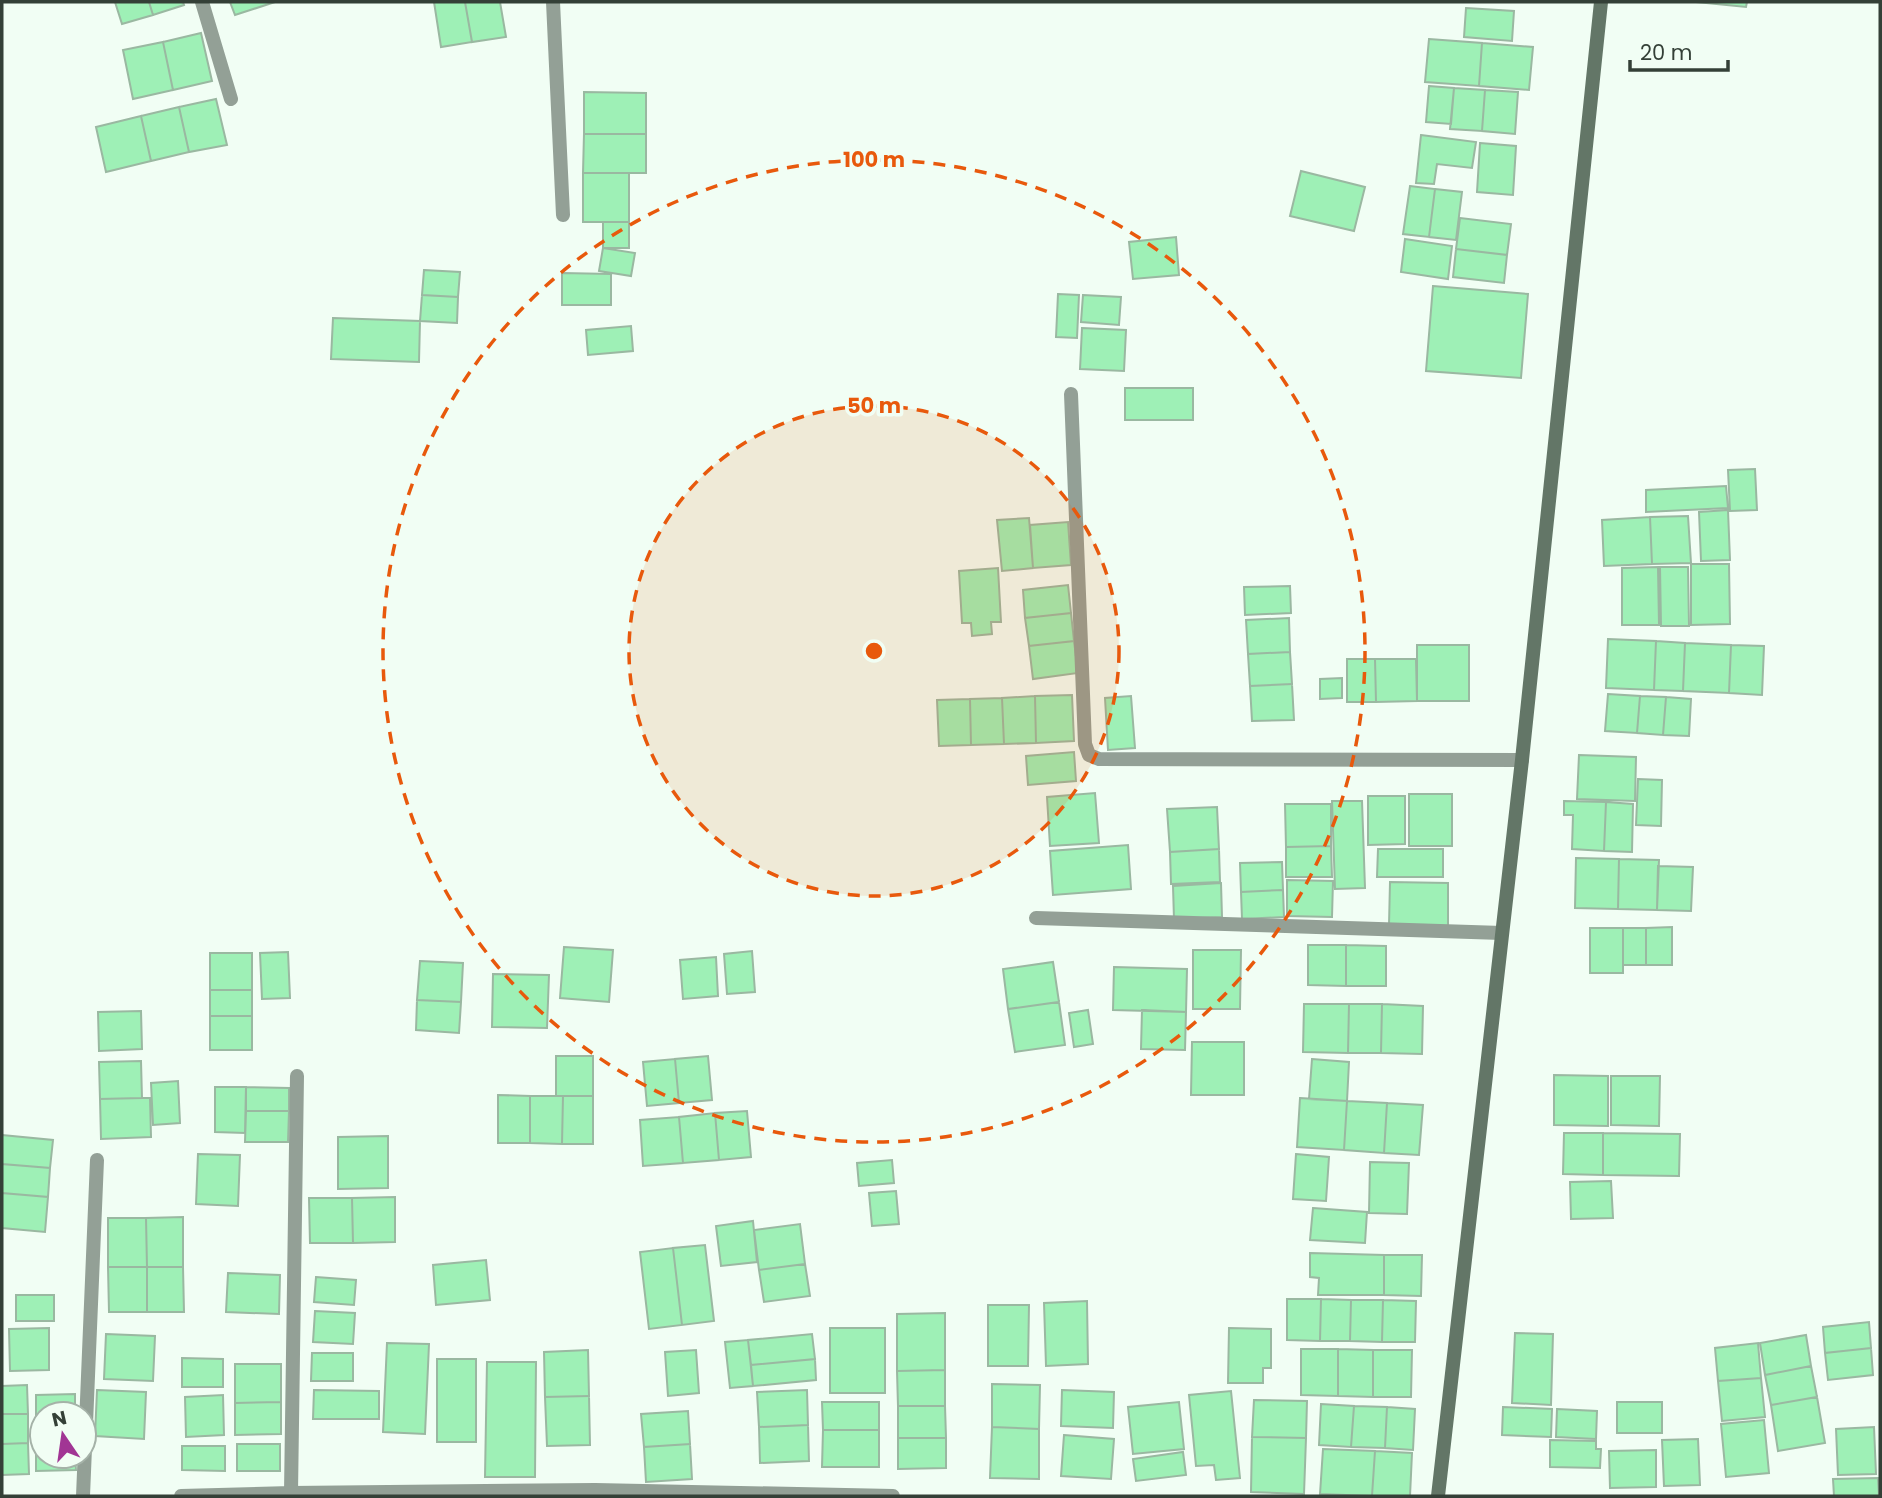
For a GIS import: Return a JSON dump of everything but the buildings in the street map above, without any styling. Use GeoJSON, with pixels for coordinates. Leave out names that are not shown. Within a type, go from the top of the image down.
{"type":"FeatureCollection","features":[{"type":"Feature","properties":{"kind":"main road"},"geometry":{"type":"LineString","coordinates":[[1438,1496],[1522,760],[1601,2]]}},
{"type":"Feature","properties":{"kind":"street"},"geometry":{"type":"LineString","coordinates":[[202,2],[231,99]]}},
{"type":"Feature","properties":{"kind":"street"},"geometry":{"type":"LineString","coordinates":[[552,2],[563,215]]}},
{"type":"Feature","properties":{"kind":"street"},"geometry":{"type":"LineString","coordinates":[[1071,394],[1085,744],[1089,755],[1093,758],[1113,759],[1522,760]]}},
{"type":"Feature","properties":{"kind":"street"},"geometry":{"type":"LineString","coordinates":[[1036,918],[1502,933]]}},
{"type":"Feature","properties":{"kind":"street"},"geometry":{"type":"LineString","coordinates":[[291,1493],[297,1076]]}},
{"type":"Feature","properties":{"kind":"street"},"geometry":{"type":"LineString","coordinates":[[83,1496],[97,1160]]}},
{"type":"Feature","properties":{"kind":"street"},"geometry":{"type":"LineString","coordinates":[[181,1496],[595,1490],[892,1496]]}}]}
